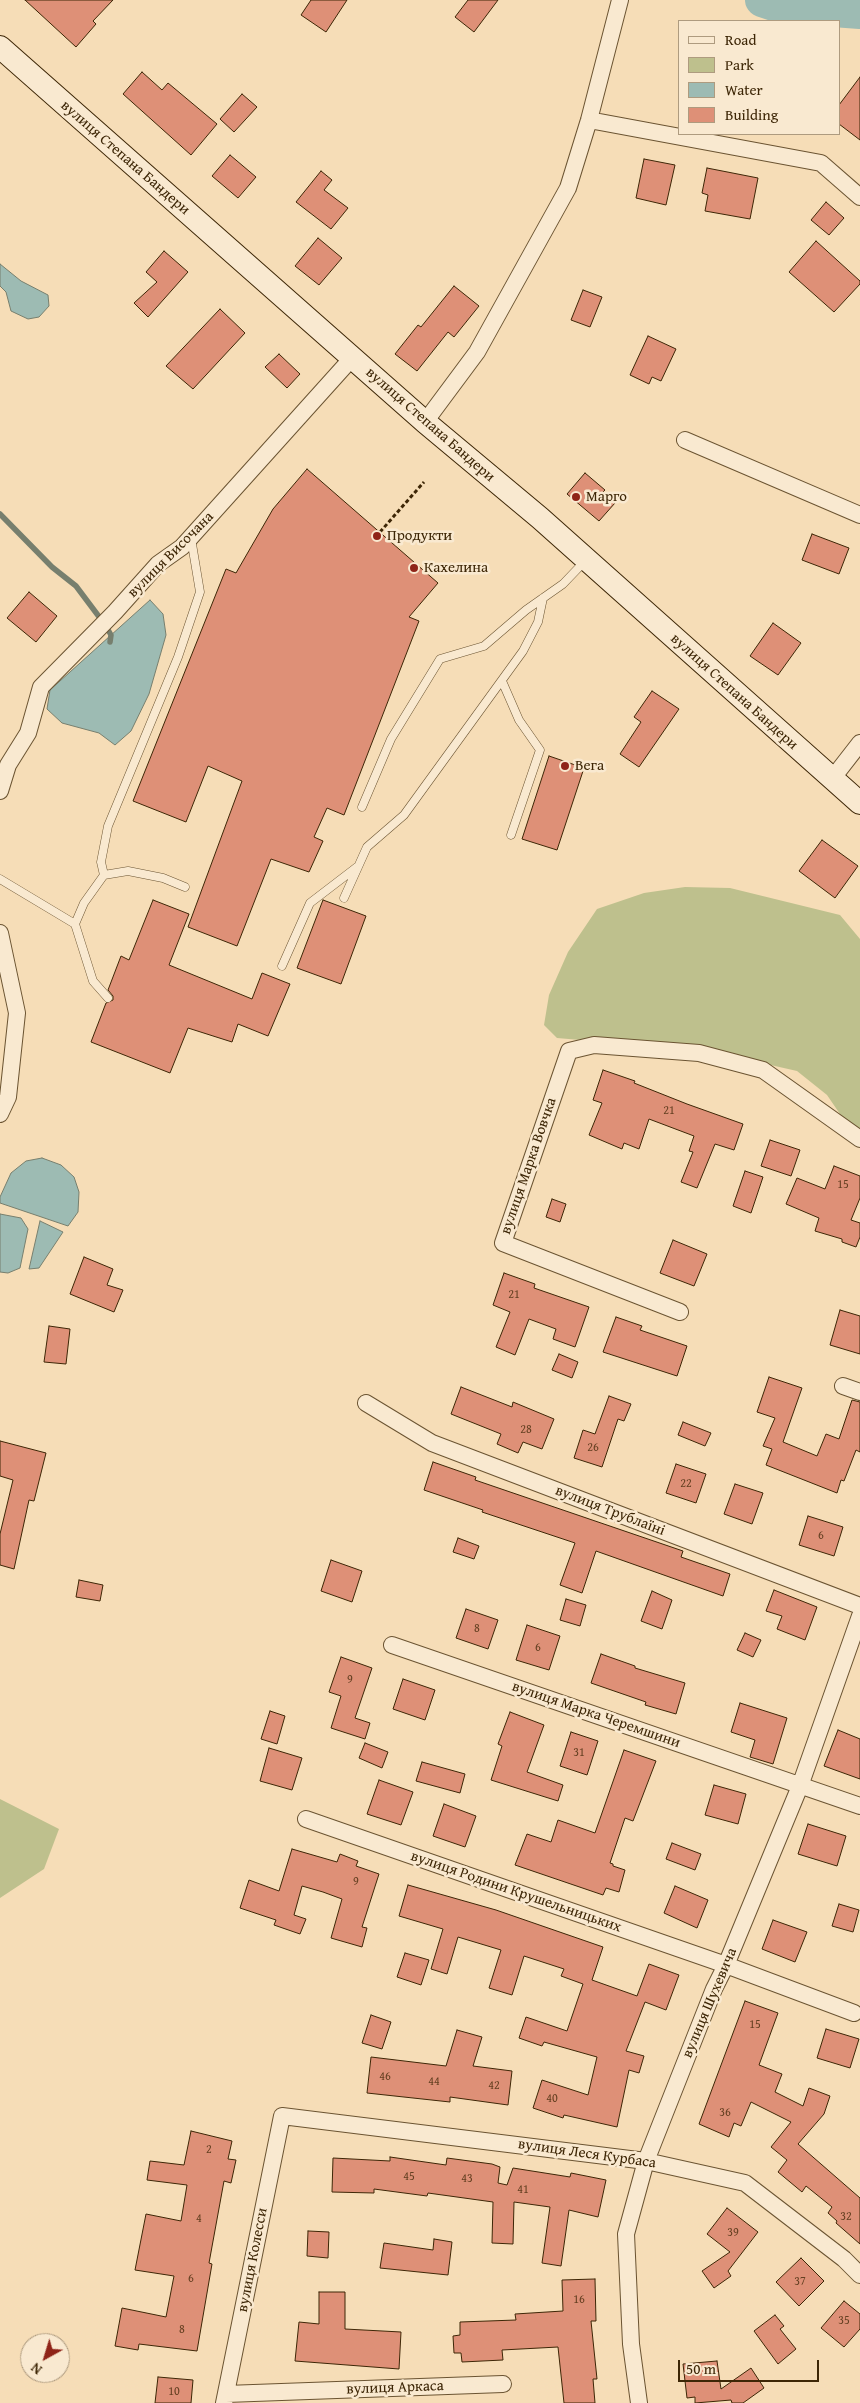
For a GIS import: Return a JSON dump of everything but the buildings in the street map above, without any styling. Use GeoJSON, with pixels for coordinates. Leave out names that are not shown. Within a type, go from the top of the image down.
{"type":"FeatureCollection","features":[{"type":"Feature","properties":{"kind":"main road","name":"вулиця Степана Бандери"},"geometry":{"type":"LineString","coordinates":[[0,47],[425,422],[587,560],[860,802]]}},
{"type":"Feature","properties":{"kind":"street"},"geometry":{"type":"LineString","coordinates":[[425,422],[477,352],[568,188],[590,120],[620,0]]}},
{"type":"Feature","properties":{"kind":"street"},"geometry":{"type":"LineString","coordinates":[[590,120],[821,163],[860,197]]}},
{"type":"Feature","properties":{"kind":"street","name":"вулиця Височана"},"geometry":{"type":"LineString","coordinates":[[0,790],[8,765],[28,733],[41,687],[115,612],[158,564],[191,538],[352,358]]}},
{"type":"Feature","properties":{"kind":"street"},"geometry":{"type":"LineString","coordinates":[[685,440],[860,515]]}},
{"type":"Feature","properties":{"kind":"street"},"geometry":{"type":"LineString","coordinates":[[832,779],[860,743]]}},
{"type":"Feature","properties":{"kind":"street"},"geometry":{"type":"LineString","coordinates":[[0,933],[17,1013],[8,1097],[0,1114]]}},
{"type":"Feature","properties":{"kind":"street","name":"вулиця Марка Вовчка"},"geometry":{"type":"LineString","coordinates":[[680,1312],[503,1244],[569,1051],[594,1045],[699,1053],[763,1070],[860,1139]]}},
{"type":"Feature","properties":{"kind":"street"},"geometry":{"type":"LineString","coordinates":[[843,1386],[860,1392]]}},
{"type":"Feature","properties":{"kind":"street","name":"вулиця Трублаїні"},"geometry":{"type":"LineString","coordinates":[[366,1403],[432,1443],[860,1606]]}},
{"type":"Feature","properties":{"kind":"street","name":"вулиця Шухевича"},"geometry":{"type":"LineString","coordinates":[[639,2403],[631,2344],[626,2234],[646,2161],[714,1989],[726,1965],[800,1786],[860,1616]]}},
{"type":"Feature","properties":{"kind":"street","name":"вулиця Марка Черемшини"},"geometry":{"type":"LineString","coordinates":[[392,1645],[860,1806]]}},
{"type":"Feature","properties":{"kind":"street","name":"вулиця Родини Крушельницьких"},"geometry":{"type":"LineString","coordinates":[[306,1819],[726,1965],[854,2013]]}},
{"type":"Feature","properties":{"kind":"street","name":"вулиця Леся Курбаса"},"geometry":{"type":"LineString","coordinates":[[282,2116],[646,2161],[745,2184],[844,2259],[860,2275]]}},
{"type":"Feature","properties":{"kind":"street","name":"вулиця Колесси"},"geometry":{"type":"LineString","coordinates":[[225,2398],[282,2116]]}},
{"type":"Feature","properties":{"kind":"street","name":"вулиця Аркаса"},"geometry":{"type":"LineString","coordinates":[[225,2398],[503,2384]]}},
{"type":"Feature","properties":{"kind":"lane"},"geometry":{"type":"LineString","coordinates":[[104,875],[101,862],[108,826],[178,657],[200,592],[191,538]]}},
{"type":"Feature","properties":{"kind":"lane"},"geometry":{"type":"LineString","coordinates":[[362,807],[391,738],[440,659],[484,646],[563,584],[587,560]]}},
{"type":"Feature","properties":{"kind":"lane"},"geometry":{"type":"LineString","coordinates":[[344,898],[367,847],[404,815],[523,651],[538,622],[543,598]]}},
{"type":"Feature","properties":{"kind":"lane"},"geometry":{"type":"LineString","coordinates":[[502,681],[519,720],[540,750],[511,835]]}},
{"type":"Feature","properties":{"kind":"lane"},"geometry":{"type":"LineString","coordinates":[[282,966],[310,903],[359,866]]}},
{"type":"Feature","properties":{"kind":"lane"},"geometry":{"type":"LineString","coordinates":[[75,924],[84,903],[104,875],[128,871],[163,878],[185,887]]}},
{"type":"Feature","properties":{"kind":"lane"},"geometry":{"type":"LineString","coordinates":[[0,879],[75,924],[94,981],[108,998]]}},
{"type":"Feature","properties":{"kind":"path"},"geometry":{"type":"LineString","coordinates":[[380,532],[424,482]]}},
{"type":"Feature","properties":{"kind":"green space"},"geometry":{"type":"Polygon","coordinates":[[[685,887],[730,888],[840,915],[860,939],[860,1135],[855,1136],[827,1095],[797,1071],[709,1051],[557,1038],[544,1025],[549,995],[568,952],[597,909],[644,893],[685,887]]]}},
{"type":"Feature","properties":{"kind":"green space"},"geometry":{"type":"Polygon","coordinates":[[[0,1799],[59,1829],[44,1869],[0,1898],[0,1799]]]}},
{"type":"Feature","properties":{"kind":"water"},"geometry":{"type":"Polygon","coordinates":[[[0,264],[21,281],[48,295],[49,306],[39,317],[28,319],[11,311],[6,292],[0,286],[0,264]]]}},
{"type":"Feature","properties":{"kind":"water"},"geometry":{"type":"Polygon","coordinates":[[[150,600],[163,614],[166,635],[149,694],[131,731],[115,745],[99,733],[62,723],[47,709],[50,690],[150,600]]]}},
{"type":"Feature","properties":{"kind":"water"},"geometry":{"type":"Polygon","coordinates":[[[42,1158],[61,1165],[74,1177],[79,1192],[78,1212],[68,1226],[0,1203],[0,1197],[11,1173],[26,1161],[42,1158]]]}},
{"type":"Feature","properties":{"kind":"water"},"geometry":{"type":"Polygon","coordinates":[[[0,1214],[21,1218],[28,1229],[20,1268],[8,1273],[0,1272],[0,1214]]]}},
{"type":"Feature","properties":{"kind":"water"},"geometry":{"type":"Polygon","coordinates":[[[40,1221],[63,1232],[39,1268],[29,1269],[40,1221]]]}},
{"type":"Feature","properties":{"kind":"waterway"},"geometry":{"type":"LineString","coordinates":[[762,0],[780,6],[860,12]]}},
{"type":"Feature","properties":{"kind":"waterway"},"geometry":{"type":"LineString","coordinates":[[0,514],[52,567],[76,586],[100,618]]}},
{"type":"Feature","properties":{"kind":"waterway"},"geometry":{"type":"LineString","coordinates":[[107,628],[111,635],[110,642]]}},
{"type":"Feature","properties":{"kind":"place","name":"Марго"},"geometry":{"type":"Point","coordinates":[576,497]}},
{"type":"Feature","properties":{"kind":"place","name":"Продукти"},"geometry":{"type":"Point","coordinates":[377,536]}},
{"type":"Feature","properties":{"kind":"place","name":"Кахелина"},"geometry":{"type":"Point","coordinates":[414,568]}},
{"type":"Feature","properties":{"kind":"place","name":"Вега"},"geometry":{"type":"Point","coordinates":[565,766]}}]}
